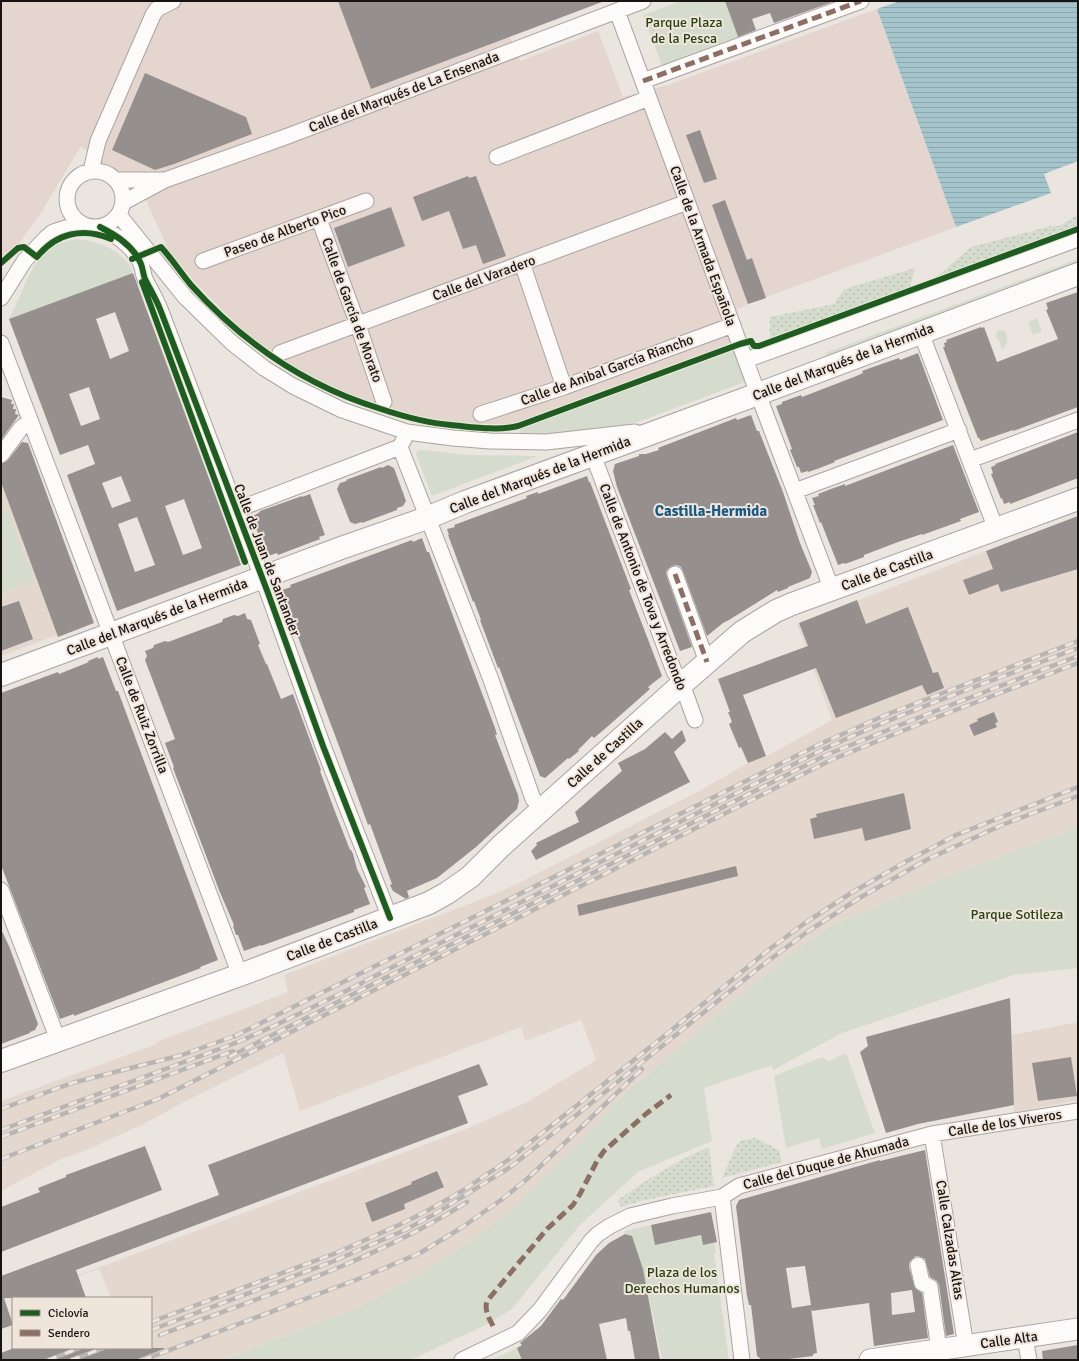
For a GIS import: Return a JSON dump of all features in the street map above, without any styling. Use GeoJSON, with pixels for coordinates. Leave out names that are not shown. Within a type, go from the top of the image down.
{"type":"FeatureCollection","features":[{"type":"Feature","properties":{"kind":"main road","name":"Calle del Marqués de la Hermida"},"geometry":{"type":"LineString","coordinates":[[1,675],[427,518],[465,502],[1078,274]]}},
{"type":"Feature","properties":{"kind":"main road","name":"Calle de Castilla"},"geometry":{"type":"LineString","coordinates":[[1,1061],[55,1033],[240,975],[429,903],[470,877],[501,846],[742,632],[776,612],[1078,499]]}},
{"type":"Feature","properties":{"kind":"street"},"geometry":{"type":"LineString","coordinates":[[91,170],[98,141],[153,15],[157,9],[173,1]]}},
{"type":"Feature","properties":{"kind":"street","name":"Calle del Marqués de La Ensenada"},"geometry":{"type":"LineString","coordinates":[[121,208],[165,180],[288,136],[643,1]]}},
{"type":"Feature","properties":{"kind":"street"},"geometry":{"type":"LineString","coordinates":[[643,81],[860,1]]}},
{"type":"Feature","properties":{"kind":"street","name":"Calle de la Armada Española"},"geometry":{"type":"LineString","coordinates":[[617,11],[732,325],[832,590]]}},
{"type":"Feature","properties":{"kind":"street"},"geometry":{"type":"LineString","coordinates":[[497,157],[649,98]]}},
{"type":"Feature","properties":{"kind":"street"},"geometry":{"type":"LineString","coordinates":[[1,298],[25,260],[53,232],[66,228],[84,226],[100,227],[108,225],[121,208],[124,195],[117,180],[111,175],[91,170],[75,178],[70,186],[67,195],[67,204],[70,212],[76,220],[84,226]]}},
{"type":"Feature","properties":{"kind":"street","name":"Calle del Marqués de La Ensenada"},"geometry":{"type":"LineString","coordinates":[[117,180],[165,180]]}},
{"type":"Feature","properties":{"kind":"street","name":"Paseo de Alberto Pico"},"geometry":{"type":"LineString","coordinates":[[203,262],[366,201]]}},
{"type":"Feature","properties":{"kind":"street","name":"Calle del Varadero"},"geometry":{"type":"LineString","coordinates":[[280,353],[687,202]]}},
{"type":"Feature","properties":{"kind":"street"},"geometry":{"type":"LineString","coordinates":[[121,208],[185,297],[231,342],[264,368],[293,386],[342,410],[407,432],[453,438],[528,443],[610,436],[664,428]]}},
{"type":"Feature","properties":{"kind":"street","name":"Calle de García de Morato"},"geometry":{"type":"LineString","coordinates":[[319,219],[358,324],[384,402]]}},
{"type":"Feature","properties":{"kind":"street","name":"Calle de Juan de Santander"},"geometry":{"type":"LineString","coordinates":[[100,227],[111,232],[126,243],[141,263],[145,278],[160,309],[262,578],[323,746],[390,918]]}},
{"type":"Feature","properties":{"kind":"street"},"geometry":{"type":"LineString","coordinates":[[746,360],[1078,239]]}},
{"type":"Feature","properties":{"kind":"street"},"geometry":{"type":"LineString","coordinates":[[522,263],[564,387]]}},
{"type":"Feature","properties":{"kind":"street","name":"Calle de Anibal García Riancho"},"geometry":{"type":"LineString","coordinates":[[481,414],[564,387],[732,325]]}},
{"type":"Feature","properties":{"kind":"street"},"geometry":{"type":"LineString","coordinates":[[921,333],[996,529]]}},
{"type":"Feature","properties":{"kind":"street","name":"Calle de Ruiz Zorrilla"},"geometry":{"type":"LineString","coordinates":[[1,343],[240,975]]}},
{"type":"Feature","properties":{"kind":"street"},"geometry":{"type":"LineString","coordinates":[[970,460],[1078,420]]}},
{"type":"Feature","properties":{"kind":"street"},"geometry":{"type":"LineString","coordinates":[[1,455],[21,428],[30,421]]}},
{"type":"Feature","properties":{"kind":"street"},"geometry":{"type":"LineString","coordinates":[[795,491],[959,430]]}},
{"type":"Feature","properties":{"kind":"street"},"geometry":{"type":"LineString","coordinates":[[236,510],[400,447],[407,432]]}},
{"type":"Feature","properties":{"kind":"street"},"geometry":{"type":"LineString","coordinates":[[400,447],[490,677],[533,799],[543,809]]}},
{"type":"Feature","properties":{"kind":"street","name":"Calle de Antonio de Tova y Arredondo"},"geometry":{"type":"LineString","coordinates":[[592,455],[674,671],[682,684],[695,720]]}},
{"type":"Feature","properties":{"kind":"street"},"geometry":{"type":"LineString","coordinates":[[675,574],[707,662]]}},
{"type":"Feature","properties":{"kind":"street"},"geometry":{"type":"LineString","coordinates":[[1,890],[55,1033]]}},
{"type":"Feature","properties":{"kind":"street","name":"Calle de los Viveros"},"geometry":{"type":"LineString","coordinates":[[932,1134],[1078,1111]]}},
{"type":"Feature","properties":{"kind":"street","name":"Calle del Duque de Ahumada"},"geometry":{"type":"LineString","coordinates":[[722,1197],[739,1186],[932,1134]]}},
{"type":"Feature","properties":{"kind":"street","name":"Calle Calzadas Altas"},"geometry":{"type":"LineString","coordinates":[[932,1134],[966,1346]]}},
{"type":"Feature","properties":{"kind":"street"},"geometry":{"type":"LineString","coordinates":[[462,1360],[518,1333],[540,1310],[591,1241],[610,1226],[630,1216],[672,1206],[722,1197],[742,1360]]}},
{"type":"Feature","properties":{"kind":"street"},"geometry":{"type":"LineString","coordinates":[[918,1265],[922,1283],[930,1287],[944,1353]]}},
{"type":"Feature","properties":{"kind":"street","name":"Calle Alta"},"geometry":{"type":"LineString","coordinates":[[870,1360],[944,1353],[966,1346],[1078,1329]]}},
{"type":"Feature","properties":{"kind":"street"},"geometry":{"type":"LineString","coordinates":[[1025,1338],[1029,1360]]}},
{"type":"Feature","properties":{"kind":"shaded area"},"geometry":{"type":"Polygon","coordinates":[[[1,1],[496,1],[520,61],[598,31],[623,97],[668,85],[877,9],[956,227],[748,304],[736,310],[747,339],[512,424],[476,424],[455,422],[430,419],[402,413],[354,397],[312,378],[287,364],[250,336],[193,280],[168,249],[146,200],[81,146],[42,211],[20,242],[1,259],[1,1]]]}},
{"type":"Feature","properties":{"kind":"shaded area"},"geometry":{"type":"Polygon","coordinates":[[[1,482],[57,635],[1,656],[1,482]]]}},
{"type":"Feature","properties":{"kind":"shaded area"},"geometry":{"type":"Polygon","coordinates":[[[986,551],[1001,592],[1078,569],[1078,827],[937,880],[832,925],[784,958],[624,1094],[566,1156],[516,1205],[472,1240],[413,1278],[359,1307],[221,1360],[136,1360],[132,1349],[152,1349],[152,1297],[111,1297],[99,1269],[21,1297],[466,1129],[527,1102],[596,1060],[581,1020],[525,1041],[521,1027],[300,1111],[283,1053],[184,1102],[144,1124],[80,1153],[61,1159],[1,1191],[1,1101],[154,1045],[159,1041],[288,992],[284,975],[517,884],[701,790],[748,763],[767,756],[832,720],[797,624],[986,551]]]}},
{"type":"Feature","properties":{"kind":"shaded area"},"geometry":{"type":"Polygon","coordinates":[[[1078,1022],[1078,1100],[1014,1113],[1012,1035],[1078,1022]]]}},
{"type":"Feature","properties":{"kind":"green space","name":"Parque Plaza de la Pesca"},"geometry":{"type":"Polygon","coordinates":[[[680,1],[725,1],[739,40],[663,68],[643,15],[680,1]]]}},
{"type":"Feature","properties":{"kind":"green space"},"geometry":{"type":"Polygon","coordinates":[[[1078,215],[1078,226],[934,279],[971,247],[1051,226],[1059,226],[1078,215]]]}},
{"type":"Feature","properties":{"kind":"green space"},"geometry":{"type":"Polygon","coordinates":[[[79,239],[95,242],[118,253],[129,265],[133,273],[9,319],[31,272],[40,257],[51,247],[79,239]]]}},
{"type":"Feature","properties":{"kind":"green space"},"geometry":{"type":"Polygon","coordinates":[[[1078,259],[1078,264],[827,357],[825,353],[1078,259]]]}},
{"type":"Feature","properties":{"kind":"green space"},"geometry":{"type":"Polygon","coordinates":[[[915,268],[910,288],[770,340],[770,317],[834,304],[844,289],[915,268]]]}},
{"type":"Feature","properties":{"kind":"green space"},"geometry":{"type":"Polygon","coordinates":[[[1037,318],[1042,332],[1033,335],[1028,322],[1037,318]]]}},
{"type":"Feature","properties":{"kind":"green space"},"geometry":{"type":"Polygon","coordinates":[[[997,331],[1005,331],[1007,336],[1007,343],[1003,349],[1001,348],[1000,342],[996,337],[997,331]]]}},
{"type":"Feature","properties":{"kind":"green space"},"geometry":{"type":"Polygon","coordinates":[[[732,345],[745,382],[643,420],[625,425],[520,437],[519,422],[732,345]]]}},
{"type":"Feature","properties":{"kind":"green space"},"geometry":{"type":"Polygon","coordinates":[[[418,450],[467,455],[538,456],[432,496],[416,454],[418,450]]]}},
{"type":"Feature","properties":{"kind":"green space"},"geometry":{"type":"Polygon","coordinates":[[[8,510],[34,581],[1,593],[1,512],[8,510]]]}},
{"type":"Feature","properties":{"kind":"green space","name":"Parque Sotileza"},"geometry":{"type":"Polygon","coordinates":[[[1078,827],[1078,968],[1014,975],[842,1033],[773,1070],[772,1065],[704,1088],[712,1141],[638,1172],[580,1225],[512,1309],[488,1324],[410,1360],[222,1360],[359,1307],[413,1278],[472,1240],[516,1205],[566,1156],[624,1094],[784,958],[832,925],[937,880],[1078,827]]]}},
{"type":"Feature","properties":{"kind":"green space"},"geometry":{"type":"Polygon","coordinates":[[[846,1053],[875,1133],[822,1149],[819,1138],[786,1148],[774,1076],[822,1057],[829,1061],[846,1053]]]}},
{"type":"Feature","properties":{"kind":"green space"},"geometry":{"type":"Polygon","coordinates":[[[756,1138],[779,1150],[782,1162],[722,1178],[737,1144],[743,1140],[756,1138]]]}},
{"type":"Feature","properties":{"kind":"green space"},"geometry":{"type":"Polygon","coordinates":[[[709,1147],[714,1186],[645,1200],[620,1207],[618,1200],[674,1164],[709,1147]]]}},
{"type":"Feature","properties":{"kind":"green space","name":"Plaza de los Derechos Humanos"},"geometry":{"type":"Polygon","coordinates":[[[651,1225],[655,1245],[701,1235],[703,1245],[714,1243],[716,1252],[714,1253],[729,1360],[662,1360],[643,1269],[632,1236],[625,1234],[625,1231],[651,1225]]]}},
{"type":"Feature","properties":{"kind":"green space"},"geometry":{"type":"Polygon","coordinates":[[[517,1348],[522,1360],[491,1360],[517,1348]]]}},
{"type":"Feature","properties":{"kind":"water"},"geometry":{"type":"Polygon","coordinates":[[[900,1],[1078,1],[1078,161],[1044,174],[1051,193],[956,227],[877,9],[900,1]]]}},
{"type":"Feature","properties":{"kind":"building"},"geometry":{"type":"Polygon","coordinates":[[[338,1],[602,1],[602,2],[371,89],[338,1]]]}},
{"type":"Feature","properties":{"kind":"building"},"geometry":{"type":"Polygon","coordinates":[[[725,1],[835,1],[774,23],[770,13],[752,19],[756,30],[738,37],[725,1]]]}},
{"type":"Feature","properties":{"kind":"building"},"geometry":{"type":"Polygon","coordinates":[[[145,73],[246,117],[252,134],[155,170],[112,150],[145,73]]]}},
{"type":"Feature","properties":{"kind":"building"},"geometry":{"type":"Polygon","coordinates":[[[700,130],[717,179],[704,183],[686,135],[700,130]]]}},
{"type":"Feature","properties":{"kind":"building"},"geometry":{"type":"Polygon","coordinates":[[[468,176],[469,178],[476,176],[506,256],[483,264],[476,245],[463,249],[449,211],[422,221],[413,197],[468,176]]]}},
{"type":"Feature","properties":{"kind":"building"},"geometry":{"type":"Polygon","coordinates":[[[725,200],[747,260],[752,258],[766,298],[748,304],[712,205],[725,200]]]}},
{"type":"Feature","properties":{"kind":"building"},"geometry":{"type":"Polygon","coordinates":[[[391,207],[405,246],[348,267],[334,228],[391,207]]]}},
{"type":"Feature","properties":{"kind":"building"},"geometry":{"type":"Polygon","coordinates":[[[133,273],[241,565],[117,611],[67,475],[95,464],[88,445],[60,455],[9,319],[133,273]],[[115,312],[96,319],[110,359],[129,351],[115,312]],[[89,387],[69,394],[81,426],[100,419],[89,387]],[[121,476],[102,483],[112,508],[131,501],[121,476]],[[184,499],[165,506],[183,555],[202,548],[184,499]],[[137,517],[118,524],[135,572],[155,565],[137,517]]]}},
{"type":"Feature","properties":{"kind":"building"},"geometry":{"type":"Polygon","coordinates":[[[1078,292],[1078,407],[981,441],[978,438],[958,387],[943,347],[945,347],[944,343],[947,342],[946,340],[984,327],[997,362],[1058,339],[1046,310],[1048,309],[1046,303],[1078,292]]]}},
{"type":"Feature","properties":{"kind":"building"},"geometry":{"type":"Polygon","coordinates":[[[918,353],[943,420],[834,461],[835,462],[817,469],[801,473],[790,450],[792,449],[776,406],[782,404],[782,402],[801,395],[802,397],[854,377],[863,373],[862,371],[918,353]]]}},
{"type":"Feature","properties":{"kind":"building"},"geometry":{"type":"Polygon","coordinates":[[[1,397],[12,400],[11,404],[14,404],[13,409],[16,409],[15,414],[19,415],[1,440],[1,397]]]}},
{"type":"Feature","properties":{"kind":"building"},"geometry":{"type":"Polygon","coordinates":[[[751,415],[757,431],[759,431],[783,492],[800,543],[812,572],[810,578],[778,592],[777,590],[723,623],[707,636],[681,567],[677,565],[672,566],[666,572],[667,577],[692,647],[680,651],[617,487],[613,471],[615,464],[639,456],[639,454],[646,454],[659,450],[658,448],[736,418],[737,420],[751,415]]]}},
{"type":"Feature","properties":{"kind":"building"},"geometry":{"type":"Polygon","coordinates":[[[1078,432],[1078,478],[1010,504],[1010,502],[1004,504],[991,474],[993,473],[991,467],[996,465],[995,464],[1078,432]]]}},
{"type":"Feature","properties":{"kind":"building"},"geometry":{"type":"Polygon","coordinates":[[[22,442],[28,443],[94,623],[58,637],[1,482],[1,464],[8,460],[22,442]]]}},
{"type":"Feature","properties":{"kind":"building"},"geometry":{"type":"Polygon","coordinates":[[[953,445],[979,512],[960,519],[961,521],[898,542],[864,555],[864,557],[838,565],[813,505],[815,505],[812,498],[831,489],[845,484],[845,486],[953,445]]]}},
{"type":"Feature","properties":{"kind":"building"},"geometry":{"type":"Polygon","coordinates":[[[388,465],[394,468],[406,501],[403,506],[397,508],[397,510],[362,523],[355,524],[350,522],[337,489],[340,483],[388,465]]]}},
{"type":"Feature","properties":{"kind":"building"},"geometry":{"type":"Polygon","coordinates":[[[587,476],[631,589],[629,590],[662,676],[648,687],[650,689],[607,727],[594,738],[592,736],[578,750],[579,751],[569,759],[568,758],[545,778],[540,776],[474,601],[473,602],[447,529],[455,527],[454,525],[527,498],[526,496],[538,492],[538,494],[587,476]]]}},
{"type":"Feature","properties":{"kind":"building"},"geometry":{"type":"Polygon","coordinates":[[[310,494],[325,535],[319,537],[320,539],[278,555],[277,553],[268,556],[264,544],[262,545],[256,528],[258,527],[253,516],[260,511],[310,494]]]}},
{"type":"Feature","properties":{"kind":"building"},"geometry":{"type":"Polygon","coordinates":[[[1078,516],[1078,569],[1001,592],[998,584],[969,595],[963,580],[993,569],[986,551],[1078,516]]]}},
{"type":"Feature","properties":{"kind":"building"},"geometry":{"type":"Polygon","coordinates":[[[422,538],[427,552],[429,552],[495,728],[497,735],[495,735],[519,801],[517,809],[476,847],[437,878],[407,891],[409,897],[406,899],[393,891],[390,885],[392,884],[370,824],[368,825],[286,605],[287,604],[282,590],[291,587],[290,585],[412,540],[413,542],[422,538]]]}},
{"type":"Feature","properties":{"kind":"building"},"geometry":{"type":"Polygon","coordinates":[[[857,600],[866,624],[908,607],[933,673],[938,672],[944,688],[927,695],[922,685],[836,718],[816,668],[743,695],[766,756],[748,763],[741,747],[739,748],[729,724],[732,722],[728,712],[730,712],[718,679],[808,646],[799,623],[857,600]]]}},
{"type":"Feature","properties":{"kind":"building"},"geometry":{"type":"Polygon","coordinates":[[[19,601],[33,639],[1,651],[1,607],[19,601]]]}},
{"type":"Feature","properties":{"kind":"building"},"geometry":{"type":"Polygon","coordinates":[[[245,613],[247,619],[251,620],[260,644],[258,645],[281,699],[293,694],[334,809],[350,850],[353,854],[357,869],[366,887],[364,888],[370,904],[354,910],[354,912],[244,951],[238,935],[236,935],[234,925],[219,890],[173,768],[174,767],[165,743],[175,739],[145,660],[147,656],[145,651],[153,648],[154,645],[165,641],[168,642],[222,622],[223,619],[245,613]]]}},
{"type":"Feature","properties":{"kind":"building"},"geometry":{"type":"Polygon","coordinates":[[[98,657],[98,659],[103,657],[116,691],[118,691],[218,960],[200,967],[201,968],[74,1016],[74,1014],[60,1019],[1,865],[1,693],[58,672],[59,674],[98,657]]]}},
{"type":"Feature","properties":{"kind":"building"},"geometry":{"type":"Polygon","coordinates":[[[994,712],[998,722],[995,723],[997,727],[974,736],[969,725],[978,721],[977,719],[994,712]]]}},
{"type":"Feature","properties":{"kind":"building"},"geometry":{"type":"Polygon","coordinates":[[[682,730],[686,741],[674,752],[690,782],[536,860],[531,851],[537,845],[536,843],[579,822],[575,812],[622,771],[618,763],[645,749],[665,732],[672,739],[682,730]]]}},
{"type":"Feature","properties":{"kind":"building"},"geometry":{"type":"Polygon","coordinates":[[[904,793],[911,829],[865,841],[862,828],[814,839],[810,819],[817,817],[816,814],[904,793]]]}},
{"type":"Feature","properties":{"kind":"building"},"geometry":{"type":"Polygon","coordinates":[[[736,866],[738,876],[579,916],[577,905],[736,866]]]}},
{"type":"Feature","properties":{"kind":"building"},"geometry":{"type":"Polygon","coordinates":[[[1,929],[9,946],[38,1024],[35,1030],[30,1033],[1,1044],[1,929]]]}},
{"type":"Feature","properties":{"kind":"building"},"geometry":{"type":"Polygon","coordinates":[[[1010,998],[1014,1105],[918,1124],[886,1133],[860,1052],[868,1046],[866,1037],[1010,998]]]}},
{"type":"Feature","properties":{"kind":"building"},"geometry":{"type":"Polygon","coordinates":[[[1071,1057],[1077,1096],[1038,1101],[1032,1063],[1071,1057]]]}},
{"type":"Feature","properties":{"kind":"building"},"geometry":{"type":"Polygon","coordinates":[[[479,1064],[488,1085],[458,1096],[468,1123],[76,1270],[86,1297],[4,1298],[12,1325],[1,1329],[1,1276],[219,1195],[208,1165],[479,1064]]]}},
{"type":"Feature","properties":{"kind":"building"},"geometry":{"type":"Polygon","coordinates":[[[145,1146],[162,1190],[1,1252],[1,1207],[40,1192],[38,1188],[66,1177],[66,1175],[145,1146]]]}},
{"type":"Feature","properties":{"kind":"building"},"geometry":{"type":"Polygon","coordinates":[[[925,1150],[954,1334],[946,1336],[939,1285],[937,1281],[930,1277],[925,1259],[921,1257],[916,1256],[912,1259],[909,1263],[909,1267],[915,1288],[922,1293],[928,1338],[874,1346],[869,1303],[811,1311],[817,1353],[813,1354],[813,1356],[781,1360],[762,1360],[757,1356],[751,1305],[749,1305],[747,1296],[736,1206],[739,1200],[880,1160],[925,1150]],[[805,1266],[786,1268],[792,1308],[811,1305],[805,1266]],[[912,1290],[891,1293],[892,1315],[915,1312],[912,1290]]]}},
{"type":"Feature","properties":{"kind":"building"},"geometry":{"type":"Polygon","coordinates":[[[437,1171],[444,1187],[404,1204],[405,1209],[372,1222],[365,1203],[412,1184],[411,1182],[437,1171]]]}},
{"type":"Feature","properties":{"kind":"building"},"geometry":{"type":"Polygon","coordinates":[[[711,1212],[717,1242],[703,1245],[701,1235],[655,1245],[651,1225],[711,1212]]]}},
{"type":"Feature","properties":{"kind":"building"},"geometry":{"type":"Polygon","coordinates":[[[625,1234],[632,1236],[643,1269],[660,1360],[635,1360],[626,1318],[599,1324],[607,1360],[522,1360],[517,1348],[522,1345],[520,1343],[541,1326],[561,1299],[563,1300],[596,1255],[609,1243],[625,1234]]]}},
{"type":"Feature","properties":{"kind":"building"},"geometry":{"type":"Polygon","coordinates":[[[1078,1345],[1078,1360],[1043,1360],[1042,1351],[1078,1345]]]}},
{"type":"Feature","properties":{"kind":"building"},"geometry":{"type":"Polygon","coordinates":[[[164,1348],[135,1360],[1,1360],[1,1353],[12,1349],[164,1348]]]}},
{"type":"Feature","properties":{"kind":"railway"},"geometry":{"type":"LineString","coordinates":[[235,1036],[820,744],[888,714],[1078,641]]}},
{"type":"Feature","properties":{"kind":"railway"},"geometry":{"type":"LineString","coordinates":[[365,981],[822,750],[917,709],[1078,648]]}},
{"type":"Feature","properties":{"kind":"railway"},"geometry":{"type":"LineString","coordinates":[[229,1057],[826,755],[1078,656]]}},
{"type":"Feature","properties":{"kind":"railway"},"geometry":{"type":"LineString","coordinates":[[1,1159],[158,1099],[831,760],[927,721],[1078,663]]}},
{"type":"Feature","properties":{"kind":"railway"},"geometry":{"type":"LineString","coordinates":[[152,1322],[336,1253],[399,1225],[462,1191],[508,1160],[668,1033],[767,951],[805,923],[851,893],[956,835],[1078,787]]}},
{"type":"Feature","properties":{"kind":"railway"},"geometry":{"type":"LineString","coordinates":[[152,1330],[334,1261],[405,1230],[433,1215],[509,1168],[760,967],[807,932],[861,897],[928,859],[1002,825],[1078,796]]}},
{"type":"Feature","properties":{"kind":"railway"},"geometry":{"type":"LineString","coordinates":[[1,1130],[238,1042],[362,983]]}},
{"type":"Feature","properties":{"kind":"railway"},"geometry":{"type":"LineString","coordinates":[[1,1109],[72,1083],[182,1055],[240,1034]]}},
{"type":"Feature","properties":{"kind":"railway"},"geometry":{"type":"LineString","coordinates":[[1,1137],[233,1051]]}},
{"type":"Feature","properties":{"kind":"railway"},"geometry":{"type":"LineString","coordinates":[[143,1360],[361,1278],[420,1253],[461,1228],[501,1200],[526,1180],[642,1069]]}},
{"type":"Feature","properties":{"kind":"railway"},"geometry":{"type":"LineString","coordinates":[[160,1335],[278,1292],[356,1260],[394,1243],[467,1202]]}},
{"type":"Feature","properties":{"kind":"railway"},"geometry":{"type":"LineString","coordinates":[[48,1360],[77,1349]]}},
{"type":"Feature","properties":{"kind":"railway"},"geometry":{"type":"LineString","coordinates":[[71,1360],[101,1349]]}},
{"type":"Feature","properties":{"kind":"marked path"},"geometry":{"type":"LineString","coordinates":[[643,81],[861,1]]}},
{"type":"Feature","properties":{"kind":"marked path"},"geometry":{"type":"LineString","coordinates":[[675,574],[707,662]]}},
{"type":"Feature","properties":{"kind":"marked path"},"geometry":{"type":"LineString","coordinates":[[493,1326],[487,1311],[487,1301],[547,1229],[573,1205],[604,1151],[647,1113],[671,1095]]}},
{"type":"Feature","properties":{"kind":"cycle path"},"geometry":{"type":"LineString","coordinates":[[100,227],[118,237],[134,252],[141,264],[145,279],[160,309],[268,593],[323,746],[390,918]]}},
{"type":"Feature","properties":{"kind":"cycle path"},"geometry":{"type":"LineString","coordinates":[[132,259],[161,247],[191,285],[232,326],[277,360],[301,375],[327,388],[390,412],[433,423],[485,428],[502,428],[518,426],[740,344],[751,341],[754,346],[759,346],[1078,229]]}},
{"type":"Feature","properties":{"kind":"cycle path"},"geometry":{"type":"LineString","coordinates":[[1,263],[18,248],[24,247],[37,257],[53,242],[71,234],[90,233],[111,239]]}},
{"type":"Feature","properties":{"kind":"cycle path"},"geometry":{"type":"LineString","coordinates":[[142,282],[245,562]]}},
{"type":"Feature","properties":{"kind":"district","name":"Castilla-Hermida"},"geometry":{"type":"Point","coordinates":[711,511]}}]}
